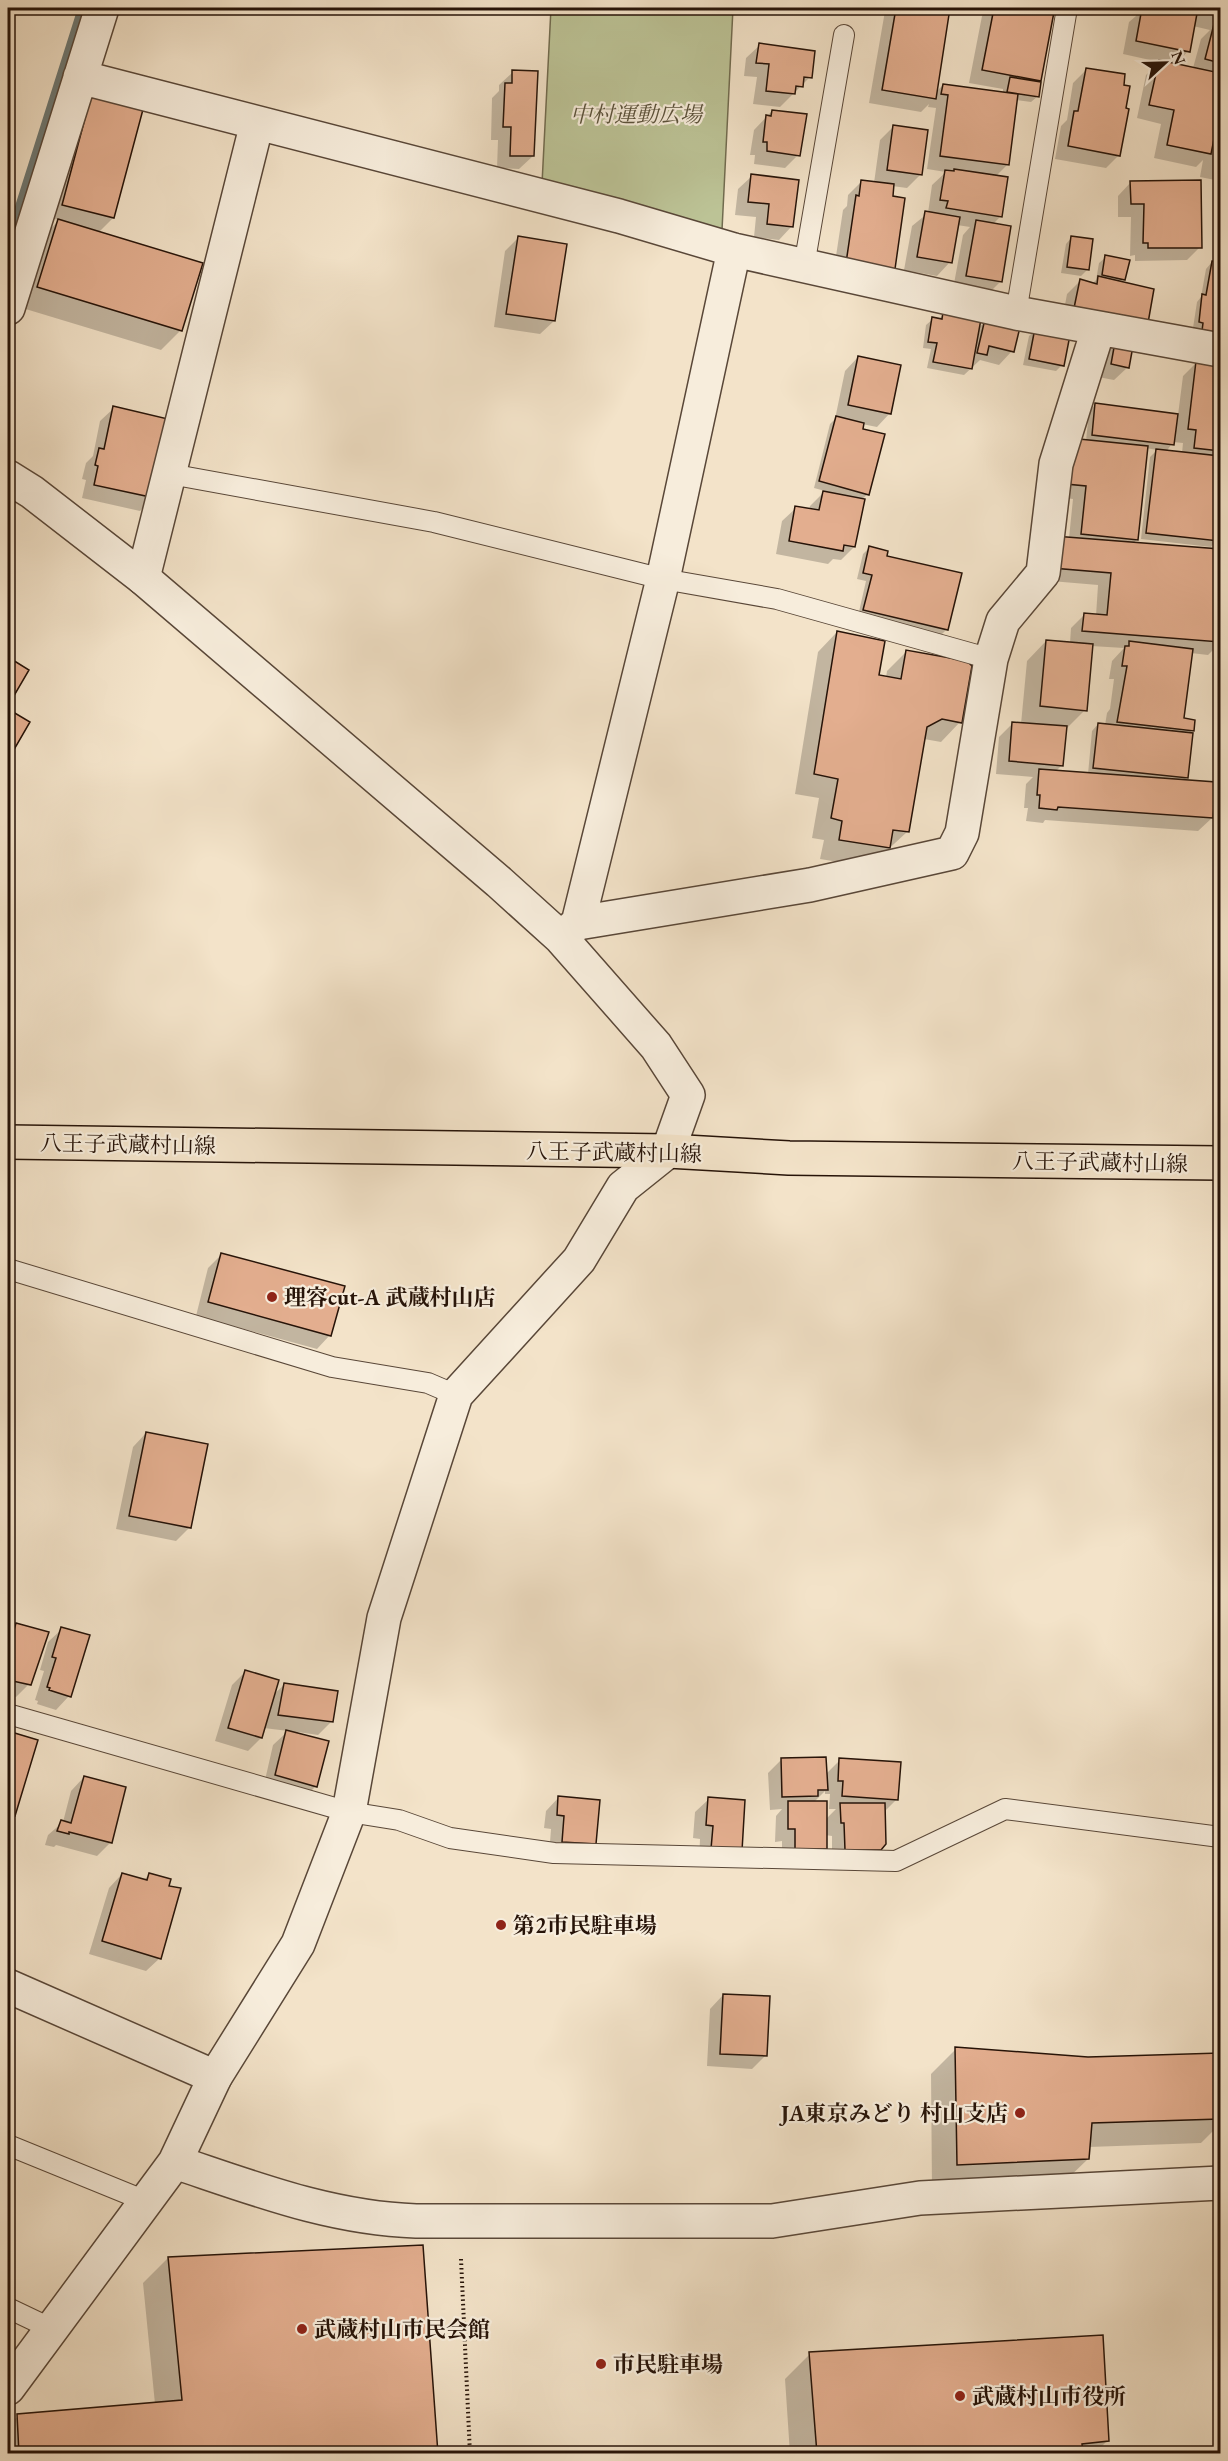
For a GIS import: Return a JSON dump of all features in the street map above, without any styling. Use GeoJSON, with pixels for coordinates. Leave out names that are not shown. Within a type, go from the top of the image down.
{"type":"FeatureCollection","features":[{"type":"Feature","properties":{"kind":"main road","name":"八王子武蔵村山線"},"geometry":{"type":"LineString","coordinates":[[8,1142],[668,1151],[789,1158],[1221,1163]]}},
{"type":"Feature","properties":{"kind":"street"},"geometry":{"type":"LineString","coordinates":[[8,308],[102,8]]}},
{"type":"Feature","properties":{"kind":"street"},"geometry":{"type":"LineString","coordinates":[[80,77],[607,213],[734,250],[1098,330],[1221,350]]}},
{"type":"Feature","properties":{"kind":"street"},"geometry":{"type":"LineString","coordinates":[[143,578],[257,123]]}},
{"type":"Feature","properties":{"kind":"street"},"geometry":{"type":"LineString","coordinates":[[570,930],[663,579],[734,250]]}},
{"type":"Feature","properties":{"kind":"street"},"geometry":{"type":"LineString","coordinates":[[570,930],[810,885],[952,853],[962,833],[991,659],[1003,621],[1043,573],[1056,464],[1098,330]]}},
{"type":"Feature","properties":{"kind":"street"},"geometry":{"type":"LineString","coordinates":[[8,477],[32,492],[143,578],[499,882],[570,930],[656,1046],[688,1095],[668,1151],[623,1187],[579,1260],[456,1395],[384,1618],[349,1812],[298,1944],[214,2077],[175,2162],[148,2202],[8,2388]]}},
{"type":"Feature","properties":{"kind":"street"},"geometry":{"type":"LineString","coordinates":[[8,1986],[214,2077]]}},
{"type":"Feature","properties":{"kind":"street"},"geometry":{"type":"LineString","coordinates":[[175,2162],[315,2208],[386,2219],[459,2221],[772,2221],[920,2198],[1221,2183]]}},
{"type":"Feature","properties":{"kind":"lane"},"geometry":{"type":"LineString","coordinates":[[1016,313],[1067,8]]}},
{"type":"Feature","properties":{"kind":"lane"},"geometry":{"type":"LineString","coordinates":[[804,266],[844,35]]}},
{"type":"Feature","properties":{"kind":"lane"},"geometry":{"type":"LineString","coordinates":[[170,474],[434,522],[663,579],[777,599],[991,659]]}},
{"type":"Feature","properties":{"kind":"lane"},"geometry":{"type":"LineString","coordinates":[[8,1269],[332,1367],[428,1383],[456,1395]]}},
{"type":"Feature","properties":{"kind":"lane"},"geometry":{"type":"LineString","coordinates":[[8,1714],[349,1812],[399,1820],[450,1838],[554,1853],[896,1861],[1005,1809],[1221,1837]]}},
{"type":"Feature","properties":{"kind":"lane"},"geometry":{"type":"LineString","coordinates":[[8,2145],[148,2202]]}},
{"type":"Feature","properties":{"kind":"lane"},"geometry":{"type":"LineString","coordinates":[[8,2308],[52,2329]]}},
{"type":"Feature","properties":{"kind":"path"},"geometry":{"type":"LineString","coordinates":[[459,2221],[470,2454]]}},
{"type":"Feature","properties":{"kind":"green space","name":"中村運動広場"},"geometry":{"type":"Polygon","coordinates":[[[551,8],[733,8],[722,230],[542,184],[551,8]]]}},
{"type":"Feature","properties":{"kind":"building"},"geometry":{"type":"Polygon","coordinates":[[[896,8],[950,8],[936,99],[882,90],[896,8]]]}},
{"type":"Feature","properties":{"kind":"building"},"geometry":{"type":"Polygon","coordinates":[[[994,8],[1030,8],[1054,12],[1041,81],[982,70],[994,8]]]}},
{"type":"Feature","properties":{"kind":"building"},"geometry":{"type":"Polygon","coordinates":[[[1142,8],[1198,8],[1190,52],[1136,41],[1142,8]]]}},
{"type":"Feature","properties":{"kind":"building"},"geometry":{"type":"Polygon","coordinates":[[[1214,24],[1220,26],[1220,63],[1205,59],[1214,24]]]}},
{"type":"Feature","properties":{"kind":"building"},"geometry":{"type":"Polygon","coordinates":[[[759,43],[815,51],[812,78],[804,77],[803,87],[796,86],[795,94],[766,91],[769,64],[756,63],[759,43]]]}},
{"type":"Feature","properties":{"kind":"building"},"geometry":{"type":"Polygon","coordinates":[[[1159,60],[1220,73],[1220,109],[1211,154],[1167,145],[1174,110],[1149,105],[1159,60]]]}},
{"type":"Feature","properties":{"kind":"building"},"geometry":{"type":"Polygon","coordinates":[[[1086,68],[1125,74],[1124,85],[1130,86],[1126,108],[1129,109],[1120,156],[1068,146],[1074,111],[1078,111],[1086,68]]]}},
{"type":"Feature","properties":{"kind":"building"},"geometry":{"type":"Polygon","coordinates":[[[512,70],[538,71],[534,156],[510,156],[511,127],[503,127],[505,83],[512,83],[512,70]]]}},
{"type":"Feature","properties":{"kind":"building"},"geometry":{"type":"Polygon","coordinates":[[[1010,77],[1041,82],[1039,97],[1007,92],[1010,77]]]}},
{"type":"Feature","properties":{"kind":"building"},"geometry":{"type":"Polygon","coordinates":[[[943,84],[1018,94],[1009,165],[940,156],[948,95],[941,94],[943,84]]]}},
{"type":"Feature","properties":{"kind":"building"},"geometry":{"type":"Polygon","coordinates":[[[93,88],[145,102],[114,218],[62,205],[93,88]]]}},
{"type":"Feature","properties":{"kind":"building"},"geometry":{"type":"Polygon","coordinates":[[[772,110],[807,114],[800,156],[767,151],[767,142],[763,142],[766,115],[771,116],[772,110]]]}},
{"type":"Feature","properties":{"kind":"building"},"geometry":{"type":"Polygon","coordinates":[[[893,125],[928,130],[922,175],[887,170],[893,125]]]}},
{"type":"Feature","properties":{"kind":"building"},"geometry":{"type":"Polygon","coordinates":[[[954,169],[1008,177],[1002,217],[946,208],[948,201],[940,200],[945,170],[954,171],[954,169]]]}},
{"type":"Feature","properties":{"kind":"building"},"geometry":{"type":"Polygon","coordinates":[[[751,174],[799,180],[793,227],[767,224],[769,204],[748,202],[751,174]]]}},
{"type":"Feature","properties":{"kind":"building"},"geometry":{"type":"Polygon","coordinates":[[[861,180],[894,184],[893,196],[905,198],[895,269],[846,263],[856,195],[859,196],[861,180]]]}},
{"type":"Feature","properties":{"kind":"building"},"geometry":{"type":"Polygon","coordinates":[[[1201,180],[1202,248],[1148,248],[1148,243],[1143,243],[1144,204],[1131,204],[1130,181],[1201,180]]]}},
{"type":"Feature","properties":{"kind":"building"},"geometry":{"type":"Polygon","coordinates":[[[925,211],[960,217],[952,263],[917,257],[925,211]]]}},
{"type":"Feature","properties":{"kind":"building"},"geometry":{"type":"Polygon","coordinates":[[[58,219],[203,263],[182,331],[37,287],[58,219]]]}},
{"type":"Feature","properties":{"kind":"building"},"geometry":{"type":"Polygon","coordinates":[[[976,220],[1011,226],[1002,282],[966,276],[976,220]]]}},
{"type":"Feature","properties":{"kind":"building"},"geometry":{"type":"Polygon","coordinates":[[[518,236],[567,244],[555,321],[506,314],[518,236]]]}},
{"type":"Feature","properties":{"kind":"building"},"geometry":{"type":"Polygon","coordinates":[[[1071,236],[1093,239],[1089,270],[1067,267],[1071,236]]]}},
{"type":"Feature","properties":{"kind":"building"},"geometry":{"type":"Polygon","coordinates":[[[1105,255],[1130,260],[1125,280],[1102,275],[1105,255]]]}},
{"type":"Feature","properties":{"kind":"building"},"geometry":{"type":"Polygon","coordinates":[[[1212,261],[1220,262],[1220,334],[1202,331],[1203,323],[1199,322],[1202,294],[1206,295],[1212,261]]]}},
{"type":"Feature","properties":{"kind":"building"},"geometry":{"type":"Polygon","coordinates":[[[1098,276],[1154,289],[1148,323],[1074,308],[1080,279],[1097,284],[1098,276]]]}},
{"type":"Feature","properties":{"kind":"building"},"geometry":{"type":"Polygon","coordinates":[[[943,312],[981,319],[972,369],[933,362],[937,343],[928,342],[932,317],[942,319],[943,312]]]}},
{"type":"Feature","properties":{"kind":"building"},"geometry":{"type":"Polygon","coordinates":[[[985,319],[1020,327],[1014,352],[989,346],[987,355],[977,353],[985,319]]]}},
{"type":"Feature","properties":{"kind":"building"},"geometry":{"type":"Polygon","coordinates":[[[1035,328],[1070,335],[1064,366],[1029,359],[1035,328]]]}},
{"type":"Feature","properties":{"kind":"building"},"geometry":{"type":"Polygon","coordinates":[[[1115,342],[1133,346],[1129,368],[1111,364],[1115,342]]]}},
{"type":"Feature","properties":{"kind":"building"},"geometry":{"type":"Polygon","coordinates":[[[858,356],[901,365],[891,414],[848,405],[858,356]]]}},
{"type":"Feature","properties":{"kind":"building"},"geometry":{"type":"Polygon","coordinates":[[[1196,361],[1220,363],[1220,451],[1194,448],[1196,430],[1188,429],[1196,361]]]}},
{"type":"Feature","properties":{"kind":"building"},"geometry":{"type":"Polygon","coordinates":[[[1095,403],[1178,414],[1174,445],[1092,435],[1095,403]]]}},
{"type":"Feature","properties":{"kind":"building"},"geometry":{"type":"Polygon","coordinates":[[[113,406],[168,419],[155,498],[94,485],[99,448],[104,449],[113,406]]]}},
{"type":"Feature","properties":{"kind":"building"},"geometry":{"type":"Polygon","coordinates":[[[836,416],[864,423],[863,429],[885,434],[869,495],[819,481],[836,416]]]}},
{"type":"Feature","properties":{"kind":"building"},"geometry":{"type":"Polygon","coordinates":[[[1079,439],[1148,446],[1138,540],[1081,534],[1086,486],[1066,484],[1079,439]]]}},
{"type":"Feature","properties":{"kind":"building"},"geometry":{"type":"Polygon","coordinates":[[[1156,449],[1220,456],[1219,541],[1146,533],[1156,449]]]}},
{"type":"Feature","properties":{"kind":"building"},"geometry":{"type":"Polygon","coordinates":[[[823,491],[865,499],[855,547],[844,545],[843,551],[789,541],[795,506],[819,510],[823,491]]]}},
{"type":"Feature","properties":{"kind":"building"},"geometry":{"type":"Polygon","coordinates":[[[1054,536],[1220,549],[1220,642],[1082,631],[1084,613],[1107,615],[1111,573],[1052,568],[1054,536]]]}},
{"type":"Feature","properties":{"kind":"building"},"geometry":{"type":"Polygon","coordinates":[[[869,546],[888,551],[887,556],[962,573],[948,630],[863,610],[872,575],[863,573],[869,546]]]}},
{"type":"Feature","properties":{"kind":"building"},"geometry":{"type":"Polygon","coordinates":[[[837,631],[885,641],[879,675],[901,679],[906,650],[967,661],[972,666],[962,723],[942,719],[927,727],[909,832],[893,830],[890,848],[839,840],[842,821],[831,818],[838,779],[814,774],[837,631]]]}},
{"type":"Feature","properties":{"kind":"building"},"geometry":{"type":"Polygon","coordinates":[[[1046,640],[1093,644],[1087,711],[1040,706],[1046,640]]]}},
{"type":"Feature","properties":{"kind":"building"},"geometry":{"type":"Polygon","coordinates":[[[1129,641],[1193,649],[1184,718],[1195,720],[1194,731],[1117,722],[1127,666],[1122,666],[1125,646],[1129,646],[1129,641]]]}},
{"type":"Feature","properties":{"kind":"building"},"geometry":{"type":"Polygon","coordinates":[[[8,657],[29,670],[8,706],[8,657]]]}},
{"type":"Feature","properties":{"kind":"building"},"geometry":{"type":"Polygon","coordinates":[[[8,709],[30,722],[8,760],[8,709]]]}},
{"type":"Feature","properties":{"kind":"building"},"geometry":{"type":"Polygon","coordinates":[[[1012,722],[1067,726],[1063,766],[1009,761],[1012,722]]]}},
{"type":"Feature","properties":{"kind":"building"},"geometry":{"type":"Polygon","coordinates":[[[1098,723],[1193,733],[1188,778],[1093,768],[1098,723]]]}},
{"type":"Feature","properties":{"kind":"building"},"geometry":{"type":"Polygon","coordinates":[[[1039,769],[1216,782],[1213,818],[1058,807],[1057,810],[1039,808],[1040,795],[1037,795],[1039,769]]]}},
{"type":"Feature","properties":{"kind":"building"},"geometry":{"type":"Polygon","coordinates":[[[221,1253],[345,1286],[331,1336],[208,1302],[221,1253]]]}},
{"type":"Feature","properties":{"kind":"building"},"geometry":{"type":"Polygon","coordinates":[[[146,1432],[208,1444],[191,1528],[129,1516],[146,1432]]]}},
{"type":"Feature","properties":{"kind":"building"},"geometry":{"type":"Polygon","coordinates":[[[16,1623],[49,1632],[31,1685],[8,1680],[8,1651],[16,1623]]]}},
{"type":"Feature","properties":{"kind":"building"},"geometry":{"type":"Polygon","coordinates":[[[61,1627],[90,1635],[71,1697],[49,1690],[50,1688],[47,1687],[56,1658],[52,1657],[61,1627]]]}},
{"type":"Feature","properties":{"kind":"building"},"geometry":{"type":"Polygon","coordinates":[[[245,1670],[279,1680],[262,1738],[228,1728],[245,1670]]]}},
{"type":"Feature","properties":{"kind":"building"},"geometry":{"type":"Polygon","coordinates":[[[284,1683],[338,1691],[333,1722],[278,1715],[284,1683]]]}},
{"type":"Feature","properties":{"kind":"building"},"geometry":{"type":"Polygon","coordinates":[[[286,1730],[329,1741],[317,1787],[275,1775],[286,1730]]]}},
{"type":"Feature","properties":{"kind":"building"},"geometry":{"type":"Polygon","coordinates":[[[8,1731],[38,1740],[15,1816],[8,1814],[8,1731]]]}},
{"type":"Feature","properties":{"kind":"building"},"geometry":{"type":"Polygon","coordinates":[[[826,1757],[828,1790],[818,1790],[818,1796],[782,1797],[781,1758],[826,1757]]]}},
{"type":"Feature","properties":{"kind":"building"},"geometry":{"type":"Polygon","coordinates":[[[839,1758],[901,1762],[898,1800],[842,1796],[843,1781],[838,1781],[839,1758]]]}},
{"type":"Feature","properties":{"kind":"building"},"geometry":{"type":"Polygon","coordinates":[[[84,1776],[126,1787],[112,1843],[57,1831],[61,1820],[71,1823],[84,1776]]]}},
{"type":"Feature","properties":{"kind":"building"},"geometry":{"type":"Polygon","coordinates":[[[558,1796],[600,1800],[596,1844],[562,1842],[564,1816],[557,1815],[558,1796]]]}},
{"type":"Feature","properties":{"kind":"building"},"geometry":{"type":"Polygon","coordinates":[[[708,1797],[745,1800],[742,1851],[711,1849],[713,1826],[706,1825],[708,1797]]]}},
{"type":"Feature","properties":{"kind":"building"},"geometry":{"type":"Polygon","coordinates":[[[788,1801],[827,1801],[827,1849],[795,1849],[795,1829],[788,1829],[788,1801]]]}},
{"type":"Feature","properties":{"kind":"building"},"geometry":{"type":"Polygon","coordinates":[[[840,1803],[885,1803],[886,1844],[881,1850],[845,1850],[844,1823],[841,1823],[840,1803]]]}},
{"type":"Feature","properties":{"kind":"building"},"geometry":{"type":"Polygon","coordinates":[[[122,1873],[147,1880],[149,1873],[171,1879],[169,1886],[181,1888],[161,1959],[102,1941],[122,1873]]]}},
{"type":"Feature","properties":{"kind":"building"},"geometry":{"type":"Polygon","coordinates":[[[723,1994],[770,1996],[767,2056],[720,2054],[723,1994]]]}},
{"type":"Feature","properties":{"kind":"building"},"geometry":{"type":"Polygon","coordinates":[[[955,2047],[1088,2057],[1220,2053],[1220,2119],[1092,2123],[1089,2159],[957,2165],[955,2047]]]}},
{"type":"Feature","properties":{"kind":"building","name":"武蔵村山市民会館"},"geometry":{"type":"Polygon","coordinates":[[[423,2245],[438,2454],[19,2454],[17,2414],[182,2400],[168,2257],[423,2245]]]}},
{"type":"Feature","properties":{"kind":"building","name":"武蔵村山市役所"},"geometry":{"type":"Polygon","coordinates":[[[1103,2335],[1109,2441],[1082,2444],[1083,2454],[817,2454],[809,2352],[1103,2335]]]}},
{"type":"Feature","properties":{"kind":"waterway"},"geometry":{"type":"LineString","coordinates":[[8,248],[84,8]]}},
{"type":"Feature","properties":{"kind":"place","name":"理容cut-A 武蔵村山店"},"geometry":{"type":"Point","coordinates":[272,1297]}},
{"type":"Feature","properties":{"kind":"place","name":"第2市民駐車場"},"geometry":{"type":"Point","coordinates":[501,1925]}},
{"type":"Feature","properties":{"kind":"place","name":"JA東京みどり 村山支店"},"geometry":{"type":"Point","coordinates":[1020,2113]}},
{"type":"Feature","properties":{"kind":"place","name":"武蔵村山市民会館"},"geometry":{"type":"Point","coordinates":[302,2329]}},
{"type":"Feature","properties":{"kind":"place","name":"市民駐車場"},"geometry":{"type":"Point","coordinates":[601,2364]}},
{"type":"Feature","properties":{"kind":"place","name":"武蔵村山市役所"},"geometry":{"type":"Point","coordinates":[960,2396]}}]}
